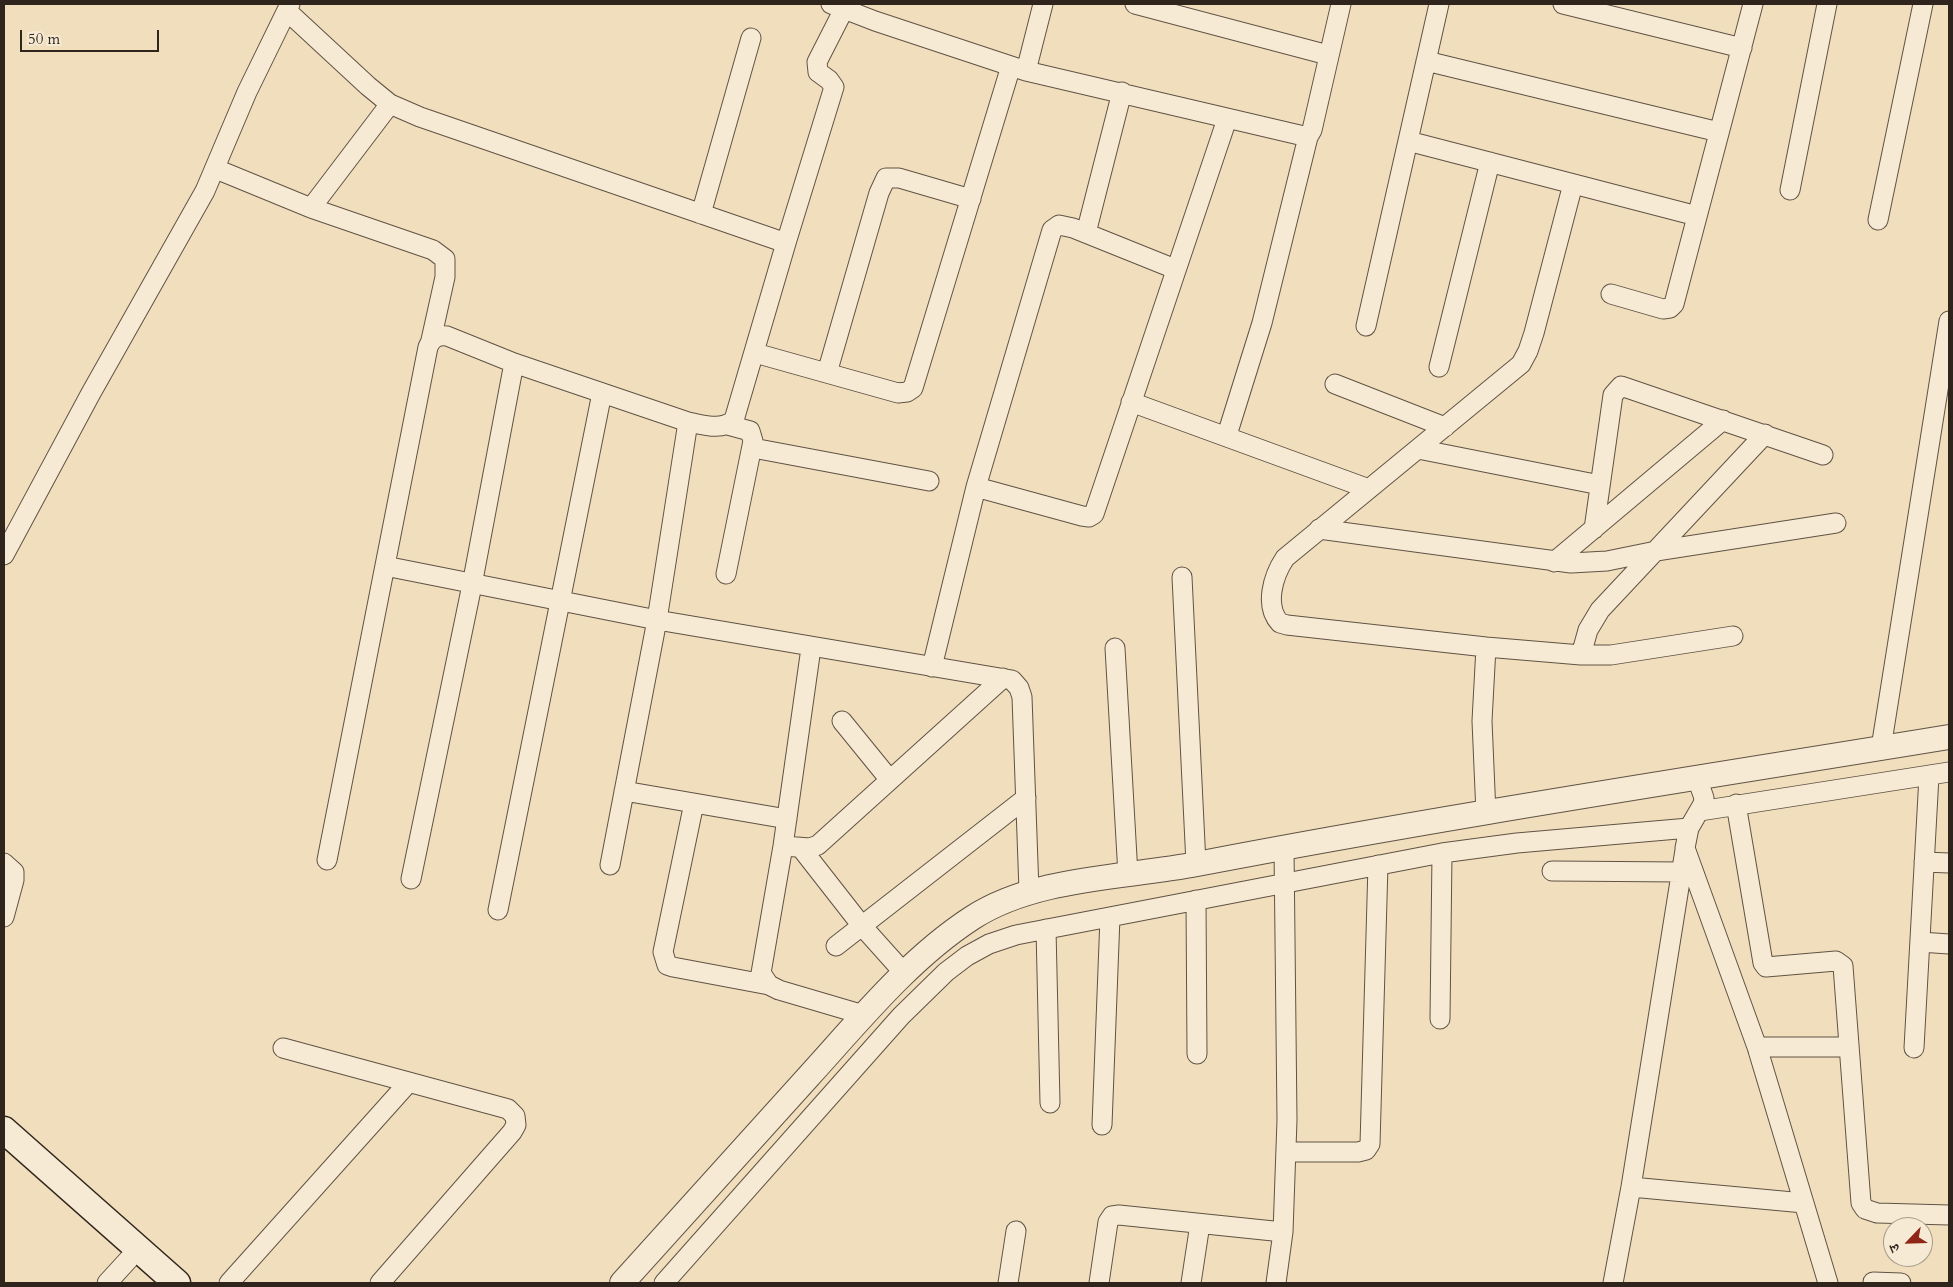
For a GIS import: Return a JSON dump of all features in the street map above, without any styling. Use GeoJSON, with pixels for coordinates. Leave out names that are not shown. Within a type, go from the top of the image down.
{"type":"FeatureCollection","features":[{"type":"Feature","properties":{"kind":"main road"},"geometry":{"type":"LineString","coordinates":[[4,1130],[177,1283]]}},
{"type":"Feature","properties":{"kind":"main road"},"geometry":{"type":"LineString","coordinates":[[4,1148],[156,1283]]}},
{"type":"Feature","properties":{"kind":"street"},"geometry":{"type":"LineString","coordinates":[[755,353],[898,393],[907,392],[913,388],[971,199],[1043,4]]}},
{"type":"Feature","properties":{"kind":"street"},"geometry":{"type":"LineString","coordinates":[[1134,4],[1328,55]]}},
{"type":"Feature","properties":{"kind":"street"},"geometry":{"type":"LineString","coordinates":[[1227,435],[1262,323],[1308,137],[1312,130],[1341,4]]}},
{"type":"Feature","properties":{"kind":"street"},"geometry":{"type":"LineString","coordinates":[[1366,326],[1439,4]]}},
{"type":"Feature","properties":{"kind":"street"},"geometry":{"type":"LineString","coordinates":[[1563,4],[1742,48]]}},
{"type":"Feature","properties":{"kind":"street"},"geometry":{"type":"LineString","coordinates":[[1611,294],[1663,309],[1670,308],[1676,299],[1754,4]]}},
{"type":"Feature","properties":{"kind":"street"},"geometry":{"type":"LineString","coordinates":[[1790,190],[1828,4]]}},
{"type":"Feature","properties":{"kind":"street"},"geometry":{"type":"LineString","coordinates":[[1878,220],[1923,4]]}},
{"type":"Feature","properties":{"kind":"street"},"geometry":{"type":"LineString","coordinates":[[431,340],[436,336],[447,336],[514,363],[688,422],[719,427],[728,425],[734,420],[738,412],[786,243],[834,88],[830,80],[818,72],[818,62],[837,6],[1019,68],[1308,137]]}},
{"type":"Feature","properties":{"kind":"street"},"geometry":{"type":"LineString","coordinates":[[4,555],[91,393],[181,236],[216,169],[247,92],[289,7],[368,86],[390,104],[420,117],[786,243]]}},
{"type":"Feature","properties":{"kind":"street"},"geometry":{"type":"LineString","coordinates":[[700,214],[752,38]]}},
{"type":"Feature","properties":{"kind":"street"},"geometry":{"type":"LineString","coordinates":[[1426,60],[1720,132]]}},
{"type":"Feature","properties":{"kind":"street"},"geometry":{"type":"LineString","coordinates":[[1086,233],[1122,92]]}},
{"type":"Feature","properties":{"kind":"street"},"geometry":{"type":"LineString","coordinates":[[311,208],[390,104]]}},
{"type":"Feature","properties":{"kind":"street"},"geometry":{"type":"LineString","coordinates":[[976,487],[1089,517],[1094,514],[1130,402],[1227,119]]}},
{"type":"Feature","properties":{"kind":"street"},"geometry":{"type":"LineString","coordinates":[[1408,141],[1697,216]]}},
{"type":"Feature","properties":{"kind":"street"},"geometry":{"type":"LineString","coordinates":[[1439,367],[1490,162]]}},
{"type":"Feature","properties":{"kind":"street"},"geometry":{"type":"LineString","coordinates":[[216,169],[311,208],[434,250],[445,258],[445,277],[428,347],[327,860]]}},
{"type":"Feature","properties":{"kind":"street"},"geometry":{"type":"LineString","coordinates":[[827,373],[879,194],[886,178],[899,178],[971,199]]}},
{"type":"Feature","properties":{"kind":"street"},"geometry":{"type":"LineString","coordinates":[[1573,184],[1528,351],[1521,364],[1509,376],[1284,558],[1277,570],[1274,581],[1272,611],[1280,623],[1486,647],[1581,655],[1611,655],[1733,636]]}},
{"type":"Feature","properties":{"kind":"street"},"geometry":{"type":"LineString","coordinates":[[932,666],[976,487],[1048,238],[1052,230],[1059,225],[1086,233],[1176,270]]}},
{"type":"Feature","properties":{"kind":"street"},"geometry":{"type":"LineString","coordinates":[[1881,748],[1949,321]]}},
{"type":"Feature","properties":{"kind":"street"},"geometry":{"type":"LineString","coordinates":[[411,879],[472,585],[514,363]]}},
{"type":"Feature","properties":{"kind":"street"},"geometry":{"type":"LineString","coordinates":[[1335,384],[1445,427]]}},
{"type":"Feature","properties":{"kind":"street"},"geometry":{"type":"LineString","coordinates":[[1594,529],[1613,395],[1621,386],[1823,455]]}},
{"type":"Feature","properties":{"kind":"street"},"geometry":{"type":"LineString","coordinates":[[498,910],[602,393]]}},
{"type":"Feature","properties":{"kind":"street"},"geometry":{"type":"LineString","coordinates":[[1130,402],[1227,435],[1369,489]]}},
{"type":"Feature","properties":{"kind":"street"},"geometry":{"type":"LineString","coordinates":[[1554,562],[1723,420]]}},
{"type":"Feature","properties":{"kind":"street"},"geometry":{"type":"LineString","coordinates":[[610,865],[657,620],[688,422]]}},
{"type":"Feature","properties":{"kind":"street"},"geometry":{"type":"LineString","coordinates":[[726,574],[752,448],[753,434],[750,431],[728,425]]}},
{"type":"Feature","properties":{"kind":"street"},"geometry":{"type":"LineString","coordinates":[[1581,655],[1593,619],[1764,434]]}},
{"type":"Feature","properties":{"kind":"street"},"geometry":{"type":"LineString","coordinates":[[752,448],[929,481]]}},
{"type":"Feature","properties":{"kind":"street"},"geometry":{"type":"LineString","coordinates":[[1418,449],[1600,485]]}},
{"type":"Feature","properties":{"kind":"street"},"geometry":{"type":"LineString","coordinates":[[1319,529],[1554,562],[1607,561],[1656,551],[1836,523]]}},
{"type":"Feature","properties":{"kind":"street"},"geometry":{"type":"LineString","coordinates":[[385,566],[472,585],[560,600],[657,620],[811,648],[1012,680],[1019,688],[1022,697],[1029,891]]}},
{"type":"Feature","properties":{"kind":"street"},"geometry":{"type":"LineString","coordinates":[[1182,577],[1196,864]]}},
{"type":"Feature","properties":{"kind":"street"},"geometry":{"type":"LineString","coordinates":[[1486,647],[1482,721],[1486,814]]}},
{"type":"Feature","properties":{"kind":"street"},"geometry":{"type":"LineString","coordinates":[[769,985],[761,973],[762,957],[792,847],[787,819],[811,648]]}},
{"type":"Feature","properties":{"kind":"street"},"geometry":{"type":"LineString","coordinates":[[1115,648],[1128,875]]}},
{"type":"Feature","properties":{"kind":"street"},"geometry":{"type":"LineString","coordinates":[[792,847],[818,845],[1003,678]]}},
{"type":"Feature","properties":{"kind":"street"},"geometry":{"type":"LineString","coordinates":[[842,722],[890,780]]}},
{"type":"Feature","properties":{"kind":"street"},"geometry":{"type":"LineString","coordinates":[[665,1282],[712,1204],[864,1015],[932,949],[970,919],[1000,902],[1029,891],[1284,852],[1486,814],[1700,793],[1881,748],[1949,738]]}},
{"type":"Feature","properties":{"kind":"street"},"geometry":{"type":"LineString","coordinates":[[1700,793],[1736,804],[1949,772]]}},
{"type":"Feature","properties":{"kind":"street"},"geometry":{"type":"LineString","coordinates":[[1914,1048],[1929,776]]}},
{"type":"Feature","properties":{"kind":"street"},"geometry":{"type":"LineString","coordinates":[[624,791],[787,819]]}},
{"type":"Feature","properties":{"kind":"street"},"geometry":{"type":"LineString","coordinates":[[1613,1283],[1631,1187],[1689,828],[1700,793]]}},
{"type":"Feature","properties":{"kind":"street"},"geometry":{"type":"LineString","coordinates":[[836,946],[1026,798]]}},
{"type":"Feature","properties":{"kind":"street"},"geometry":{"type":"LineString","coordinates":[[694,803],[663,952],[667,965],[769,985],[779,990],[864,1015]]}},
{"type":"Feature","properties":{"kind":"street"},"geometry":{"type":"LineString","coordinates":[[1736,804],[1763,963],[1766,967],[1836,960],[1840,962],[1844,970],[1862,1203],[1865,1209],[1877,1213],[1949,1215]]}},
{"type":"Feature","properties":{"kind":"street"},"geometry":{"type":"LineString","coordinates":[[622,1283],[712,1204],[855,1065],[900,1016],[946,972],[989,944],[1016,935],[1196,900],[1284,879],[1442,853],[1517,843],[1689,828]]}},
{"type":"Feature","properties":{"kind":"street"},"geometry":{"type":"LineString","coordinates":[[792,847],[905,974]]}},
{"type":"Feature","properties":{"kind":"street"},"geometry":{"type":"LineString","coordinates":[[1686,848],[1756,1047],[1828,1283]]}},
{"type":"Feature","properties":{"kind":"street"},"geometry":{"type":"LineString","coordinates":[[1276,1283],[1283,1232],[1286,1152],[1284,852]]}},
{"type":"Feature","properties":{"kind":"street"},"geometry":{"type":"LineString","coordinates":[[1440,1019],[1442,853]]}},
{"type":"Feature","properties":{"kind":"street"},"geometry":{"type":"LineString","coordinates":[[1924,862],[1949,863]]}},
{"type":"Feature","properties":{"kind":"street"},"geometry":{"type":"LineString","coordinates":[[4,863],[14,872],[14,880],[4,917]]}},
{"type":"Feature","properties":{"kind":"street"},"geometry":{"type":"LineString","coordinates":[[1286,1152],[1358,1152],[1366,1150],[1370,1144],[1378,864]]}},
{"type":"Feature","properties":{"kind":"street"},"geometry":{"type":"LineString","coordinates":[[1552,871],[1682,872]]}},
{"type":"Feature","properties":{"kind":"street"},"geometry":{"type":"LineString","coordinates":[[1196,900],[1197,1054]]}},
{"type":"Feature","properties":{"kind":"street"},"geometry":{"type":"LineString","coordinates":[[1102,1125],[1110,917]]}},
{"type":"Feature","properties":{"kind":"street"},"geometry":{"type":"LineString","coordinates":[[1046,929],[1050,1103]]}},
{"type":"Feature","properties":{"kind":"street"},"geometry":{"type":"LineString","coordinates":[[1920,942],[1949,944]]}},
{"type":"Feature","properties":{"kind":"street"},"geometry":{"type":"LineString","coordinates":[[1756,1047],[1849,1047]]}},
{"type":"Feature","properties":{"kind":"street"},"geometry":{"type":"LineString","coordinates":[[283,1048],[508,1109],[515,1116],[516,1125],[380,1283]]}},
{"type":"Feature","properties":{"kind":"street"},"geometry":{"type":"LineString","coordinates":[[230,1283],[409,1082]]}},
{"type":"Feature","properties":{"kind":"street"},"geometry":{"type":"LineString","coordinates":[[1631,1187],[1804,1203]]}},
{"type":"Feature","properties":{"kind":"street"},"geometry":{"type":"LineString","coordinates":[[1099,1283],[1108,1222],[1112,1216],[1119,1215],[1283,1232]]}},
{"type":"Feature","properties":{"kind":"street"},"geometry":{"type":"LineString","coordinates":[[1191,1283],[1200,1224]]}},
{"type":"Feature","properties":{"kind":"street"},"geometry":{"type":"LineString","coordinates":[[1008,1283],[1016,1231]]}},
{"type":"Feature","properties":{"kind":"street"},"geometry":{"type":"LineString","coordinates":[[106,1283],[129,1259]]}},
{"type":"Feature","properties":{"kind":"street"},"geometry":{"type":"LineString","coordinates":[[1873,1282],[1900,1283]]}}]}
